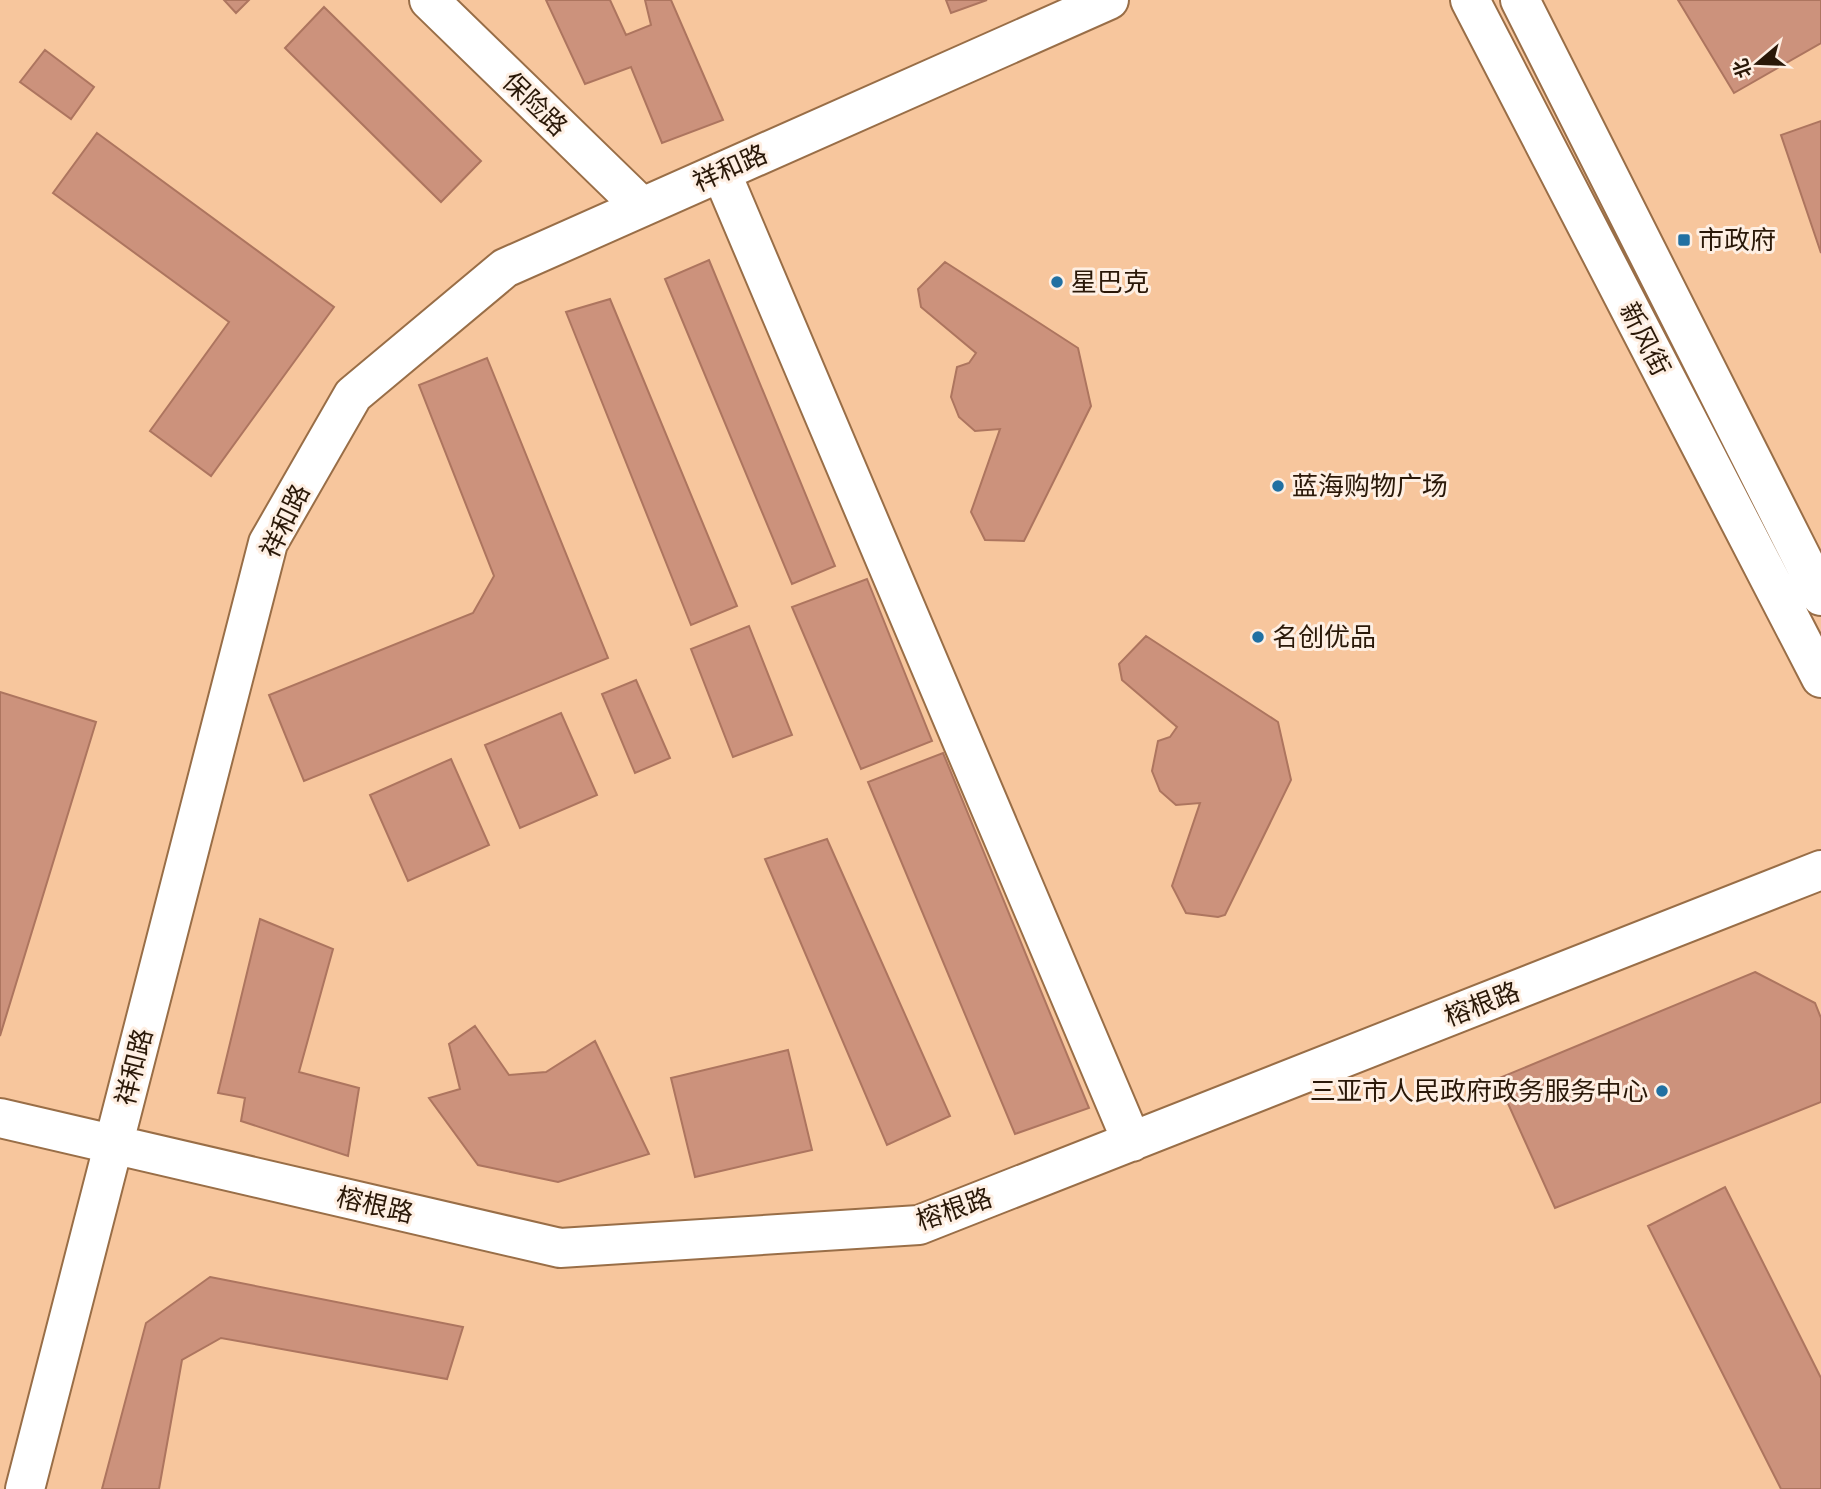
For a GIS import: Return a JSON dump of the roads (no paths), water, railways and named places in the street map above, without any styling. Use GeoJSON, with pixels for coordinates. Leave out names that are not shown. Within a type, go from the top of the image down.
{"type":"FeatureCollection","features":[{"type":"Feature","properties":{"kind":"street","name":"保险路"},"geometry":{"type":"LineString","coordinates":[[429,0],[642,208]]}},
{"type":"Feature","properties":{"kind":"street","name":"祥和路"},"geometry":{"type":"LineString","coordinates":[[25,1489],[268,543],[353,394],[505,268],[1109,0]]}},
{"type":"Feature","properties":{"kind":"street","name":"新风街"},"geometry":{"type":"LineString","coordinates":[[1469,0],[1821,678]]}},
{"type":"Feature","properties":{"kind":"street","name":"新风街"},"geometry":{"type":"LineString","coordinates":[[1520,0],[1821,596]]}},
{"type":"Feature","properties":{"kind":"street"},"geometry":{"type":"LineString","coordinates":[[721,172],[1132,1142]]}},
{"type":"Feature","properties":{"kind":"street","name":"榕根路"},"geometry":{"type":"LineString","coordinates":[[0,1118],[560,1248],[919,1226],[1821,870]]}},
{"type":"Feature","properties":{"kind":"place","name":"市政府"},"geometry":{"type":"Point","coordinates":[1684,240]}},
{"type":"Feature","properties":{"kind":"place","name":"星巴克"},"geometry":{"type":"Point","coordinates":[1057,282]}},
{"type":"Feature","properties":{"kind":"place","name":"蓝海购物广场"},"geometry":{"type":"Point","coordinates":[1278,486]}},
{"type":"Feature","properties":{"kind":"place","name":"名创优品"},"geometry":{"type":"Point","coordinates":[1258,637]}},
{"type":"Feature","properties":{"kind":"place","name":"三亚市人民政府政务服务中心"},"geometry":{"type":"Point","coordinates":[1662,1091]}}]}
